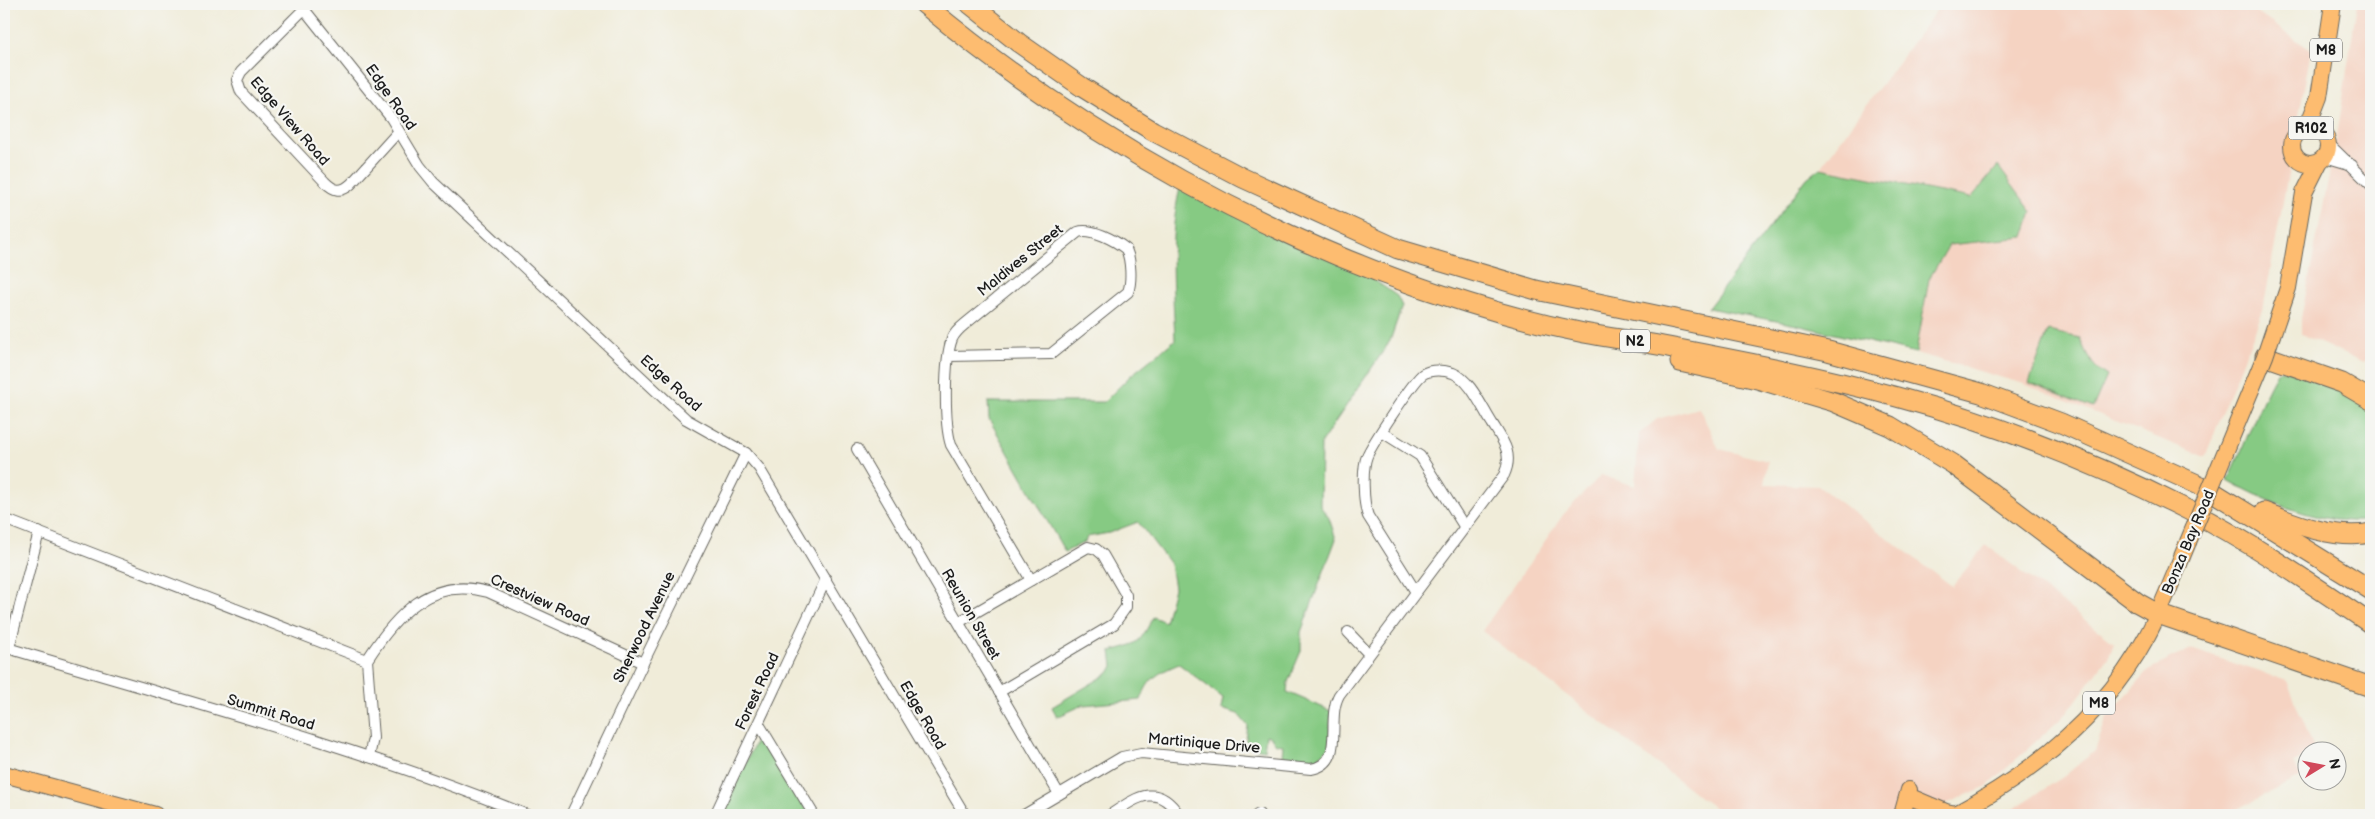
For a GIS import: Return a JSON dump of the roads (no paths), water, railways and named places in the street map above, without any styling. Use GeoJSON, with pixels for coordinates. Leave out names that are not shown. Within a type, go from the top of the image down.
{"type":"FeatureCollection","features":[{"type":"Feature","properties":{"kind":"highway","name":"N2"},"geometry":{"type":"LineString","coordinates":[[924,4],[1008,70],[1088,124],[1164,169],[1312,247],[1384,275],[1522,319],[1583,333],[1658,345],[1826,379],[1908,400],[2052,448],[2191,512],[2292,570],[2371,624]]}},
{"type":"Feature","properties":{"kind":"highway","name":"N2"},"geometry":{"type":"LineString","coordinates":[[970,4],[1019,43],[1082,87],[1153,131],[1251,182],[1398,249],[1536,290],[1828,351],[1981,393],[2061,422],[2208,489],[2371,590]]}},
{"type":"Feature","properties":{"kind":"highway"},"geometry":{"type":"LineString","coordinates":[[1583,333],[1622,348],[1757,380],[1834,402],[1890,426],[1952,464],[2138,603],[2158,614],[2371,686]]}},
{"type":"Feature","properties":{"kind":"highway"},"geometry":{"type":"LineString","coordinates":[[2264,356],[2342,384],[2371,400]]}},
{"type":"Feature","properties":{"kind":"highway"},"geometry":{"type":"LineString","coordinates":[[2148,461],[2262,511],[2302,526],[2334,532],[2371,533]]}},
{"type":"Feature","properties":{"kind":"main road","name":"Bonza Bay Road"},"geometry":{"type":"LineString","coordinates":[[1956,814],[1982,800],[2034,764],[2079,727],[2120,676],[2146,637],[2158,614],[2264,356],[2288,288],[2304,193],[2320,144],[2318,97],[2333,4]]}},
{"type":"Feature","properties":{"kind":"main road","name":"Bonza Bay Road"},"geometry":{"type":"LineString","coordinates":[[2304,193],[2300,161],[2294,154],[2292,143],[2297,133],[2320,144]]}},
{"type":"Feature","properties":{"kind":"main road","name":"R102"},"geometry":{"type":"LineString","coordinates":[[2300,161],[2309,165],[2320,144]]}},
{"type":"Feature","properties":{"kind":"main road"},"geometry":{"type":"LineString","coordinates":[[4,774],[155,815]]}},
{"type":"Feature","properties":{"kind":"main road"},"geometry":{"type":"LineString","coordinates":[[1902,815],[1911,794],[1946,812],[1956,814]]}},
{"type":"Feature","properties":{"kind":"street","name":"Edge View Road"},"geometry":{"type":"LineString","coordinates":[[306,6],[242,72],[237,80],[241,92],[325,182],[335,190],[342,191],[351,184],[398,132]]}},
{"type":"Feature","properties":{"kind":"street","name":"Edge Road"},"geometry":{"type":"LineString","coordinates":[[306,6],[366,85],[433,182],[686,419],[746,453],[762,473],[965,815]]}},
{"type":"Feature","properties":{"kind":"street"},"geometry":{"type":"LineString","coordinates":[[2320,144],[2352,166],[2371,185]]}},
{"type":"Feature","properties":{"kind":"street","name":"Maldives Street"},"geometry":{"type":"LineString","coordinates":[[948,356],[1051,354],[1128,292],[1130,286],[1129,263],[1126,249],[1092,232],[1086,230],[1078,232],[959,329],[952,339],[948,356],[946,422],[951,445],[1031,580]]}},
{"type":"Feature","properties":{"kind":"street"},"geometry":{"type":"LineString","coordinates":[[1348,632],[1369,654],[1416,592],[1464,526],[1504,475],[1508,466],[1509,457],[1504,442],[1464,381],[1453,373],[1445,371],[1433,371],[1424,374],[1382,432],[1366,462],[1365,509],[1371,522],[1416,592]]}},
{"type":"Feature","properties":{"kind":"street"},"geometry":{"type":"LineString","coordinates":[[1382,432],[1420,456],[1464,526]]}},
{"type":"Feature","properties":{"kind":"street","name":"Reunion Street"},"geometry":{"type":"LineString","coordinates":[[857,449],[1059,794]]}},
{"type":"Feature","properties":{"kind":"street","name":"Sherwood Avenue"},"geometry":{"type":"LineString","coordinates":[[572,815],[643,663],[746,453]]}},
{"type":"Feature","properties":{"kind":"street"},"geometry":{"type":"LineString","coordinates":[[4,518],[367,660],[373,738],[369,756]]}},
{"type":"Feature","properties":{"kind":"street"},"geometry":{"type":"LineString","coordinates":[[6,647],[39,532]]}},
{"type":"Feature","properties":{"kind":"street"},"geometry":{"type":"LineString","coordinates":[[959,622],[1085,548],[1092,547],[1103,555],[1126,595],[1126,607],[1122,616],[1108,628],[998,692]]}},
{"type":"Feature","properties":{"kind":"street","name":"Forest Road"},"geometry":{"type":"LineString","coordinates":[[715,815],[826,579]]}},
{"type":"Feature","properties":{"kind":"street","name":"Crestview Road"},"geometry":{"type":"LineString","coordinates":[[367,660],[392,627],[426,596],[444,590],[470,588],[488,592],[643,663]]}},
{"type":"Feature","properties":{"kind":"street","name":"Summit Road"},"geometry":{"type":"LineString","coordinates":[[6,647],[369,756],[441,780],[527,815]]}},
{"type":"Feature","properties":{"kind":"street","name":"Martinique Drive"},"geometry":{"type":"LineString","coordinates":[[1024,815],[1122,757],[1141,753],[1311,769],[1323,765],[1328,760],[1333,748],[1334,703],[1369,654]]}},
{"type":"Feature","properties":{"kind":"street"},"geometry":{"type":"LineString","coordinates":[[759,724],[814,815]]}},
{"type":"Feature","properties":{"kind":"street"},"geometry":{"type":"LineString","coordinates":[[1110,815],[1133,800],[1155,796],[1169,801],[1178,815]]}}]}
